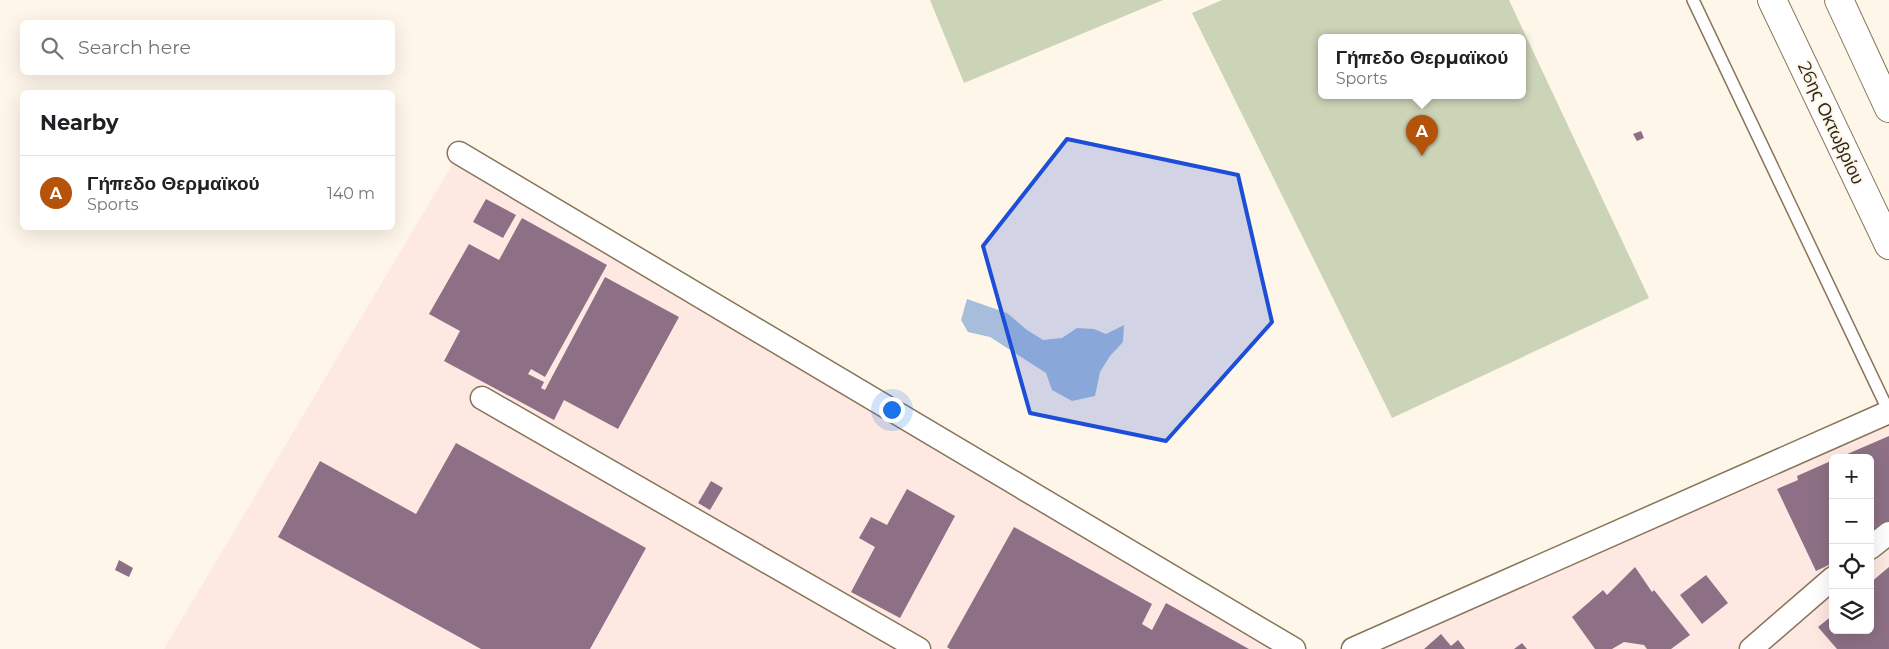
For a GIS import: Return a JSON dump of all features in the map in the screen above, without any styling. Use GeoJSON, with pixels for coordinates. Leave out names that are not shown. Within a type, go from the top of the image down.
{"type":"FeatureCollection","features":[{"type":"Feature","properties":{"kind":"main road","name":"26ης Οκτωβρίου"},"geometry":{"type":"LineString","coordinates":[[1772,0],[1889,245]]}},
{"type":"Feature","properties":{"kind":"main road"},"geometry":{"type":"LineString","coordinates":[[1839,0],[1889,108]]}},
{"type":"Feature","properties":{"kind":"street"},"geometry":{"type":"LineString","coordinates":[[459,153],[1294,649]]}},
{"type":"Feature","properties":{"kind":"street"},"geometry":{"type":"LineString","coordinates":[[482,398],[919,649]]}},
{"type":"Feature","properties":{"kind":"street"},"geometry":{"type":"LineString","coordinates":[[1352,649],[1889,412]]}},
{"type":"Feature","properties":{"kind":"street"},"geometry":{"type":"LineString","coordinates":[[1874,545],[1889,533]]}},
{"type":"Feature","properties":{"kind":"street"},"geometry":{"type":"LineString","coordinates":[[1751,649],[1829,581]]}},
{"type":"Feature","properties":{"kind":"lane"},"geometry":{"type":"LineString","coordinates":[[1693,0],[1889,412]]}},
{"type":"Feature","properties":{"kind":"highlighted area"},"geometry":{"type":"Polygon","coordinates":[[[1067,139],[1238,175],[1272,322],[1166,441],[1030,413],[983,246],[1067,139]]]}},
{"type":"Feature","properties":{"kind":"shaded area"},"geometry":{"type":"Polygon","coordinates":[[[459,153],[1294,649],[164,649],[459,153]]]}},
{"type":"Feature","properties":{"kind":"shaded area"},"geometry":{"type":"Polygon","coordinates":[[[1889,424],[1889,649],[1354,649],[1889,424]]]}},
{"type":"Feature","properties":{"kind":"green space"},"geometry":{"type":"Polygon","coordinates":[[[930,0],[1163,0],[964,83],[930,0]]]}},
{"type":"Feature","properties":{"kind":"green space"},"geometry":{"type":"Polygon","coordinates":[[[1222,0],[1509,0],[1525,34],[1318,34],[1318,99],[1526,99],[1526,36],[1649,298],[1392,418],[1192,13],[1222,0]]]}},
{"type":"Feature","properties":{"kind":"water"},"geometry":{"type":"Polygon","coordinates":[[[967,299],[1007,313],[1027,330],[1043,340],[1062,338],[1077,328],[1094,329],[1106,334],[1124,325],[1123,342],[1110,356],[1100,372],[1095,396],[1072,401],[1052,390],[1046,373],[990,337],[968,332],[961,320],[967,299]]]}},
{"type":"Feature","properties":{"kind":"building"},"geometry":{"type":"Polygon","coordinates":[[[1641,131],[1644,138],[1637,141],[1633,134],[1641,131]]]}},
{"type":"Feature","properties":{"kind":"building"},"geometry":{"type":"Polygon","coordinates":[[[486,199],[516,215],[503,238],[473,222],[486,199]]]}},
{"type":"Feature","properties":{"kind":"building"},"geometry":{"type":"Polygon","coordinates":[[[522,218],[607,265],[545,377],[531,369],[528,374],[544,382],[541,388],[545,390],[605,277],[679,317],[618,429],[564,400],[554,420],[444,361],[460,331],[429,314],[469,244],[499,260],[522,218]]]}},
{"type":"Feature","properties":{"kind":"building"},"geometry":{"type":"Polygon","coordinates":[[[1889,436],[1889,525],[1874,537],[1874,454],[1847,454],[1889,436]]]}},
{"type":"Feature","properties":{"kind":"building"},"geometry":{"type":"Polygon","coordinates":[[[456,443],[646,548],[590,649],[481,649],[278,537],[320,461],[416,514],[456,443]]]}},
{"type":"Feature","properties":{"kind":"building"},"geometry":{"type":"Polygon","coordinates":[[[1829,462],[1829,565],[1816,571],[1777,489],[1798,480],[1797,476],[1829,462]]]}},
{"type":"Feature","properties":{"kind":"building"},"geometry":{"type":"Polygon","coordinates":[[[711,481],[723,488],[710,510],[698,503],[711,481]]]}},
{"type":"Feature","properties":{"kind":"building"},"geometry":{"type":"Polygon","coordinates":[[[907,489],[955,516],[900,618],[851,592],[875,547],[859,538],[871,517],[887,525],[907,489]]]}},
{"type":"Feature","properties":{"kind":"building"},"geometry":{"type":"Polygon","coordinates":[[[1014,527],[1152,604],[1142,624],[1152,630],[1166,603],[1249,649],[950,649],[947,647],[1014,527]]]}},
{"type":"Feature","properties":{"kind":"building"},"geometry":{"type":"Polygon","coordinates":[[[119,560],[133,568],[129,577],[115,570],[119,560]]]}},
{"type":"Feature","properties":{"kind":"building"},"geometry":{"type":"Polygon","coordinates":[[[1635,567],[1652,592],[1654,590],[1690,635],[1671,649],[1647,649],[1644,645],[1624,642],[1612,649],[1595,649],[1572,617],[1603,590],[1607,595],[1635,567]]]}},
{"type":"Feature","properties":{"kind":"building"},"geometry":{"type":"Polygon","coordinates":[[[1889,567],[1889,649],[1837,649],[1818,627],[1829,618],[1829,634],[1874,634],[1874,580],[1889,567]]]}},
{"type":"Feature","properties":{"kind":"building"},"geometry":{"type":"Polygon","coordinates":[[[1706,575],[1728,603],[1702,624],[1680,595],[1706,575]]]}},
{"type":"Feature","properties":{"kind":"building"},"geometry":{"type":"Polygon","coordinates":[[[1441,634],[1451,646],[1458,640],[1465,649],[1424,649],[1441,634]]]}},
{"type":"Feature","properties":{"kind":"building"},"geometry":{"type":"Polygon","coordinates":[[[1522,643],[1527,649],[1514,649],[1522,643]]]}},
{"type":"Feature","properties":{"kind":"place","name":"Γήπεδο Θερμαϊκού"},"geometry":{"type":"Point","coordinates":[1422,156]}}]}
